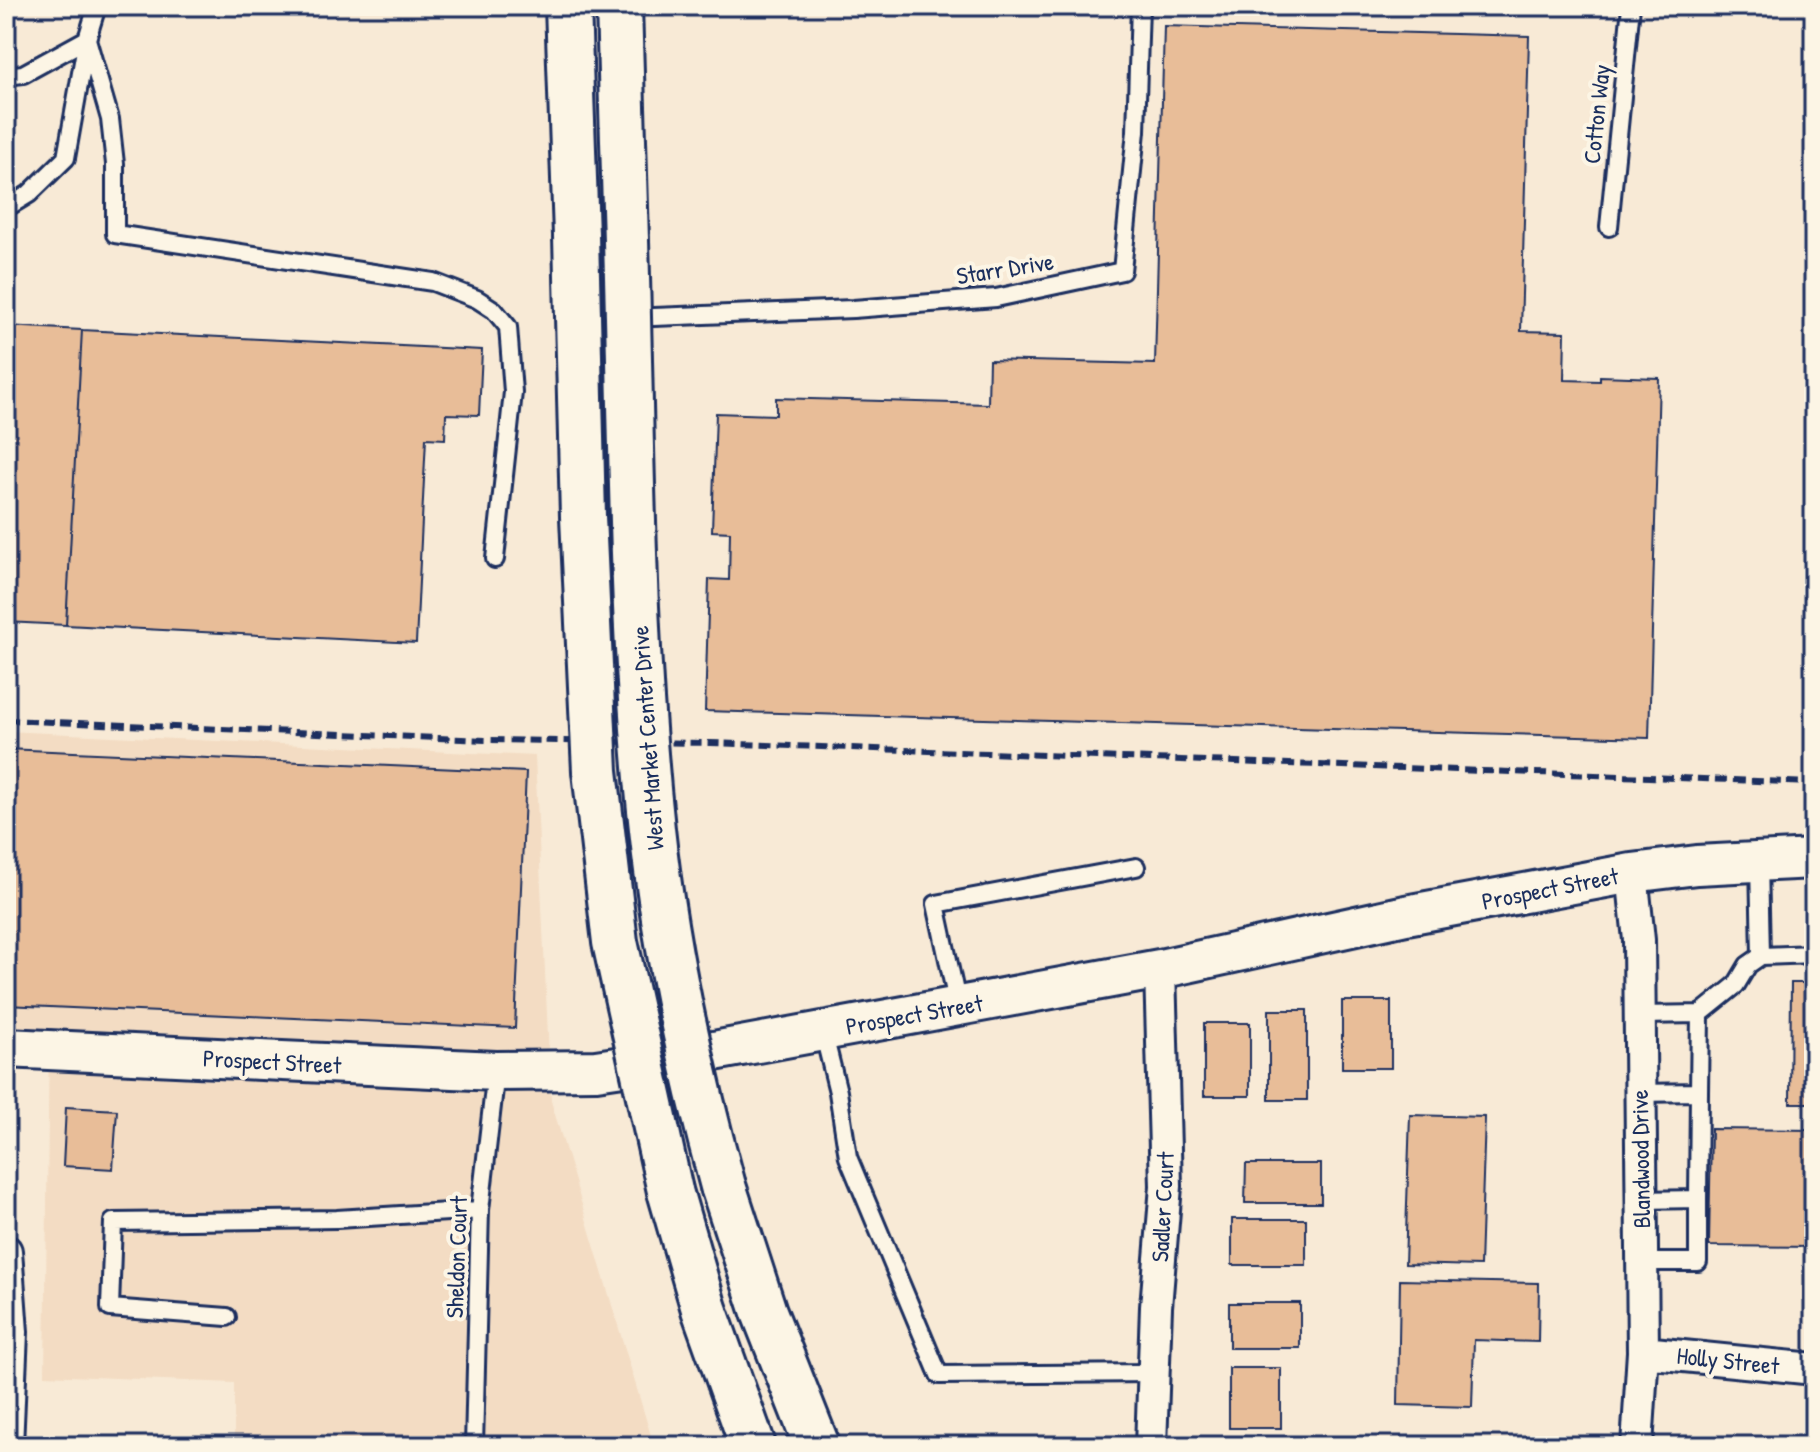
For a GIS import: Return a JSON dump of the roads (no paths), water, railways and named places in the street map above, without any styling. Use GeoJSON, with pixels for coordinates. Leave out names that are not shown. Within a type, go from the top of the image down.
{"type":"FeatureCollection","features":[{"type":"Feature","properties":{"kind":"main road","name":"West Market Center Drive"},"geometry":{"type":"LineString","coordinates":[[568,6],[583,517],[595,771],[615,942],[670,1191],[704,1309],[753,1446]]}},
{"type":"Feature","properties":{"kind":"main road","name":"West Market Center Drive"},"geometry":{"type":"LineString","coordinates":[[619,6],[640,681],[652,830],[677,990],[697,1091],[723,1186],[764,1312],[817,1446]]}},
{"type":"Feature","properties":{"kind":"street","name":"Prospect Street"},"geometry":{"type":"LineString","coordinates":[[6,1048],[496,1071],[596,1070],[1160,969],[1406,915],[1632,873],[1697,865],[1814,859]]}},
{"type":"Feature","properties":{"kind":"street","name":"Blandwood Drive"},"geometry":{"type":"LineString","coordinates":[[1632,873],[1639,940],[1643,1352],[1637,1446]]}},
{"type":"Feature","properties":{"kind":"street","name":"Sadler Court"},"geometry":{"type":"LineString","coordinates":[[1151,1446],[1156,1307],[1166,1186],[1160,969]]}},
{"type":"Feature","properties":{"kind":"street"},"geometry":{"type":"LineString","coordinates":[[6,1251],[12,1332],[7,1446]]}},
{"type":"Feature","properties":{"kind":"street","name":"Holly Street"},"geometry":{"type":"LineString","coordinates":[[1643,1352],[1814,1369]]}},
{"type":"Feature","properties":{"kind":"lane"},"geometry":{"type":"LineString","coordinates":[[6,208],[29,194],[66,158],[87,39],[97,6]]}},
{"type":"Feature","properties":{"kind":"lane","name":"Starr Drive"},"geometry":{"type":"LineString","coordinates":[[629,318],[853,309],[996,298],[1122,271],[1136,131],[1140,6]]}},
{"type":"Feature","properties":{"kind":"lane","name":"Cotton Way"},"geometry":{"type":"LineString","coordinates":[[1609,227],[1631,6]]}},
{"type":"Feature","properties":{"kind":"lane"},"geometry":{"type":"LineString","coordinates":[[6,76],[23,74],[87,39]]}},
{"type":"Feature","properties":{"kind":"lane"},"geometry":{"type":"LineString","coordinates":[[87,39],[110,119],[115,164],[115,234],[433,282],[477,299],[494,310],[508,327],[513,392],[495,559]]}},
{"type":"Feature","properties":{"kind":"lane"},"geometry":{"type":"LineString","coordinates":[[1759,862],[1761,956]]}},
{"type":"Feature","properties":{"kind":"lane"},"geometry":{"type":"LineString","coordinates":[[958,1006],[936,904],[1136,867]]}},
{"type":"Feature","properties":{"kind":"lane"},"geometry":{"type":"LineString","coordinates":[[1639,1015],[1700,1014],[1736,985],[1748,965],[1761,956],[1814,954]]}},
{"type":"Feature","properties":{"kind":"lane"},"geometry":{"type":"LineString","coordinates":[[1641,1262],[1698,1262],[1700,1014]]}},
{"type":"Feature","properties":{"kind":"lane"},"geometry":{"type":"LineString","coordinates":[[823,1031],[838,1092],[848,1157],[939,1375],[1154,1373]]}},
{"type":"Feature","properties":{"kind":"lane","name":"Sheldon Court"},"geometry":{"type":"LineString","coordinates":[[474,1446],[480,1210],[496,1071]]}},
{"type":"Feature","properties":{"kind":"lane"},"geometry":{"type":"LineString","coordinates":[[1639,1093],[1699,1092]]}},
{"type":"Feature","properties":{"kind":"lane"},"geometry":{"type":"LineString","coordinates":[[1640,1200],[1698,1199]]}},
{"type":"Feature","properties":{"kind":"lane"},"geometry":{"type":"LineString","coordinates":[[227,1317],[110,1308],[113,1222],[337,1219],[480,1210]]}},
{"type":"Feature","properties":{"kind":"railway"},"geometry":{"type":"LineString","coordinates":[[6,720],[485,740],[711,743],[1814,783]]}}]}
